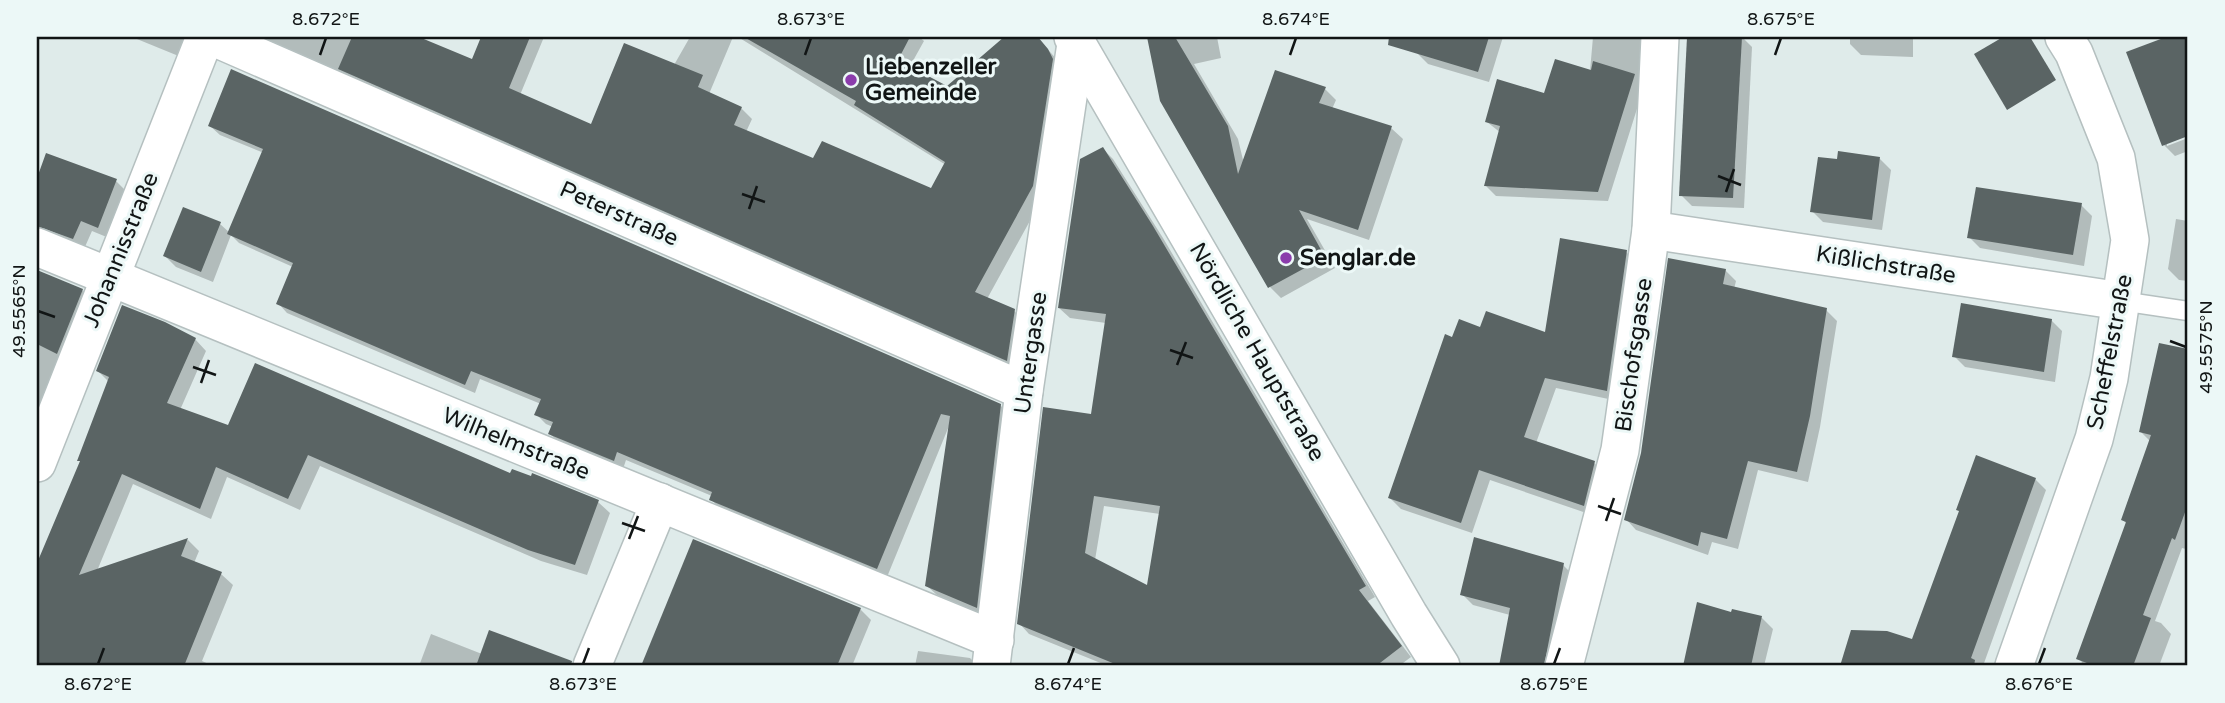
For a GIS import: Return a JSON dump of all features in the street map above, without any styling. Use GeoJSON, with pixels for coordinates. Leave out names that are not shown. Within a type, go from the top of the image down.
{"type":"FeatureCollection","features":[{"type":"Feature","properties":{"kind":"street","name":"Johannisstraße"},"geometry":{"type":"LineString","coordinates":[[37,463],[205,37]]}},
{"type":"Feature","properties":{"kind":"street","name":"Peterstraße"},"geometry":{"type":"LineString","coordinates":[[213,37],[1024,391]]}},
{"type":"Feature","properties":{"kind":"street","name":"Bischofsgasse"},"geometry":{"type":"LineString","coordinates":[[1564,666],[1620,450],[1651,230],[1660,37]]}},
{"type":"Feature","properties":{"kind":"street","name":"Scheffelstraße"},"geometry":{"type":"LineString","coordinates":[[2014,666],[2094,439],[2109,377],[2130,240],[2116,158],[2074,53],[2064,37]]}},
{"type":"Feature","properties":{"kind":"street","name":"Untergasse"},"geometry":{"type":"LineString","coordinates":[[993,653],[1024,391],[1076,38]]}},
{"type":"Feature","properties":{"kind":"street","name":"Nördliche Hauptstraße"},"geometry":{"type":"LineString","coordinates":[[1076,38],[1441,666]]}},
{"type":"Feature","properties":{"kind":"street","name":"Kißlichstraße"},"geometry":{"type":"LineString","coordinates":[[1651,230],[2121,301]]}},
{"type":"Feature","properties":{"kind":"street","name":"Wilhelmstraße"},"geometry":{"type":"LineString","coordinates":[[37,247],[660,502],[993,653]]}},
{"type":"Feature","properties":{"kind":"street"},"geometry":{"type":"LineString","coordinates":[[592,666],[660,502]]}},
{"type":"Feature","properties":{"kind":"lane"},"geometry":{"type":"LineString","coordinates":[[2121,301],[2188,310]]}},
{"type":"Feature","properties":{"kind":"building"},"geometry":{"type":"Polygon","coordinates":[[[352,37],[419,37],[472,59],[481,37],[530,37],[509,88],[591,124],[624,43],[703,75],[698,87],[742,107],[734,125],[813,158],[822,141],[931,188],[945,162],[854,105],[856,101],[744,37],[910,37],[898,60],[947,86],[1004,37],[1038,37],[1053,59],[1033,186],[975,292],[1015,309],[1007,361],[338,69],[352,37]]]}},
{"type":"Feature","properties":{"kind":"building"},"geometry":{"type":"Polygon","coordinates":[[[1147,37],[1175,37],[1228,126],[1238,174],[1275,70],[1326,87],[1319,103],[1392,126],[1358,230],[1299,210],[1325,257],[1268,288],[1160,101],[1147,37]]]}},
{"type":"Feature","properties":{"kind":"building"},"geometry":{"type":"Polygon","coordinates":[[[1389,37],[1489,37],[1478,72],[1388,45],[1389,37]]]}},
{"type":"Feature","properties":{"kind":"building"},"geometry":{"type":"Polygon","coordinates":[[[1687,37],[1742,37],[1733,198],[1679,196],[1687,37]]]}},
{"type":"Feature","properties":{"kind":"building"},"geometry":{"type":"Polygon","coordinates":[[[2003,37],[2030,37],[2056,80],[2007,110],[1974,54],[2003,37]]]}},
{"type":"Feature","properties":{"kind":"building"},"geometry":{"type":"Polygon","coordinates":[[[2166,37],[2188,37],[2188,136],[2162,146],[2126,52],[2166,37]]]}},
{"type":"Feature","properties":{"kind":"building"},"geometry":{"type":"Polygon","coordinates":[[[1555,59],[1591,70],[1593,61],[1635,74],[1598,192],[1484,186],[1500,126],[1485,122],[1497,79],[1544,93],[1555,59]]]}},
{"type":"Feature","properties":{"kind":"building"},"geometry":{"type":"Polygon","coordinates":[[[231,69],[1001,404],[977,608],[925,586],[950,416],[941,414],[877,569],[709,500],[712,492],[617,452],[614,461],[548,434],[553,422],[534,415],[541,399],[471,371],[465,385],[276,304],[293,263],[227,234],[263,149],[208,126],[231,69]]]}},
{"type":"Feature","properties":{"kind":"building"},"geometry":{"type":"Polygon","coordinates":[[[1103,147],[1153,226],[1366,586],[1359,590],[1402,646],[1376,666],[1120,666],[1017,624],[1043,407],[1091,414],[1106,314],[1058,308],[1080,159],[1103,147]],[[1094,496],[1085,553],[1147,585],[1160,506],[1094,496]]]}},
{"type":"Feature","properties":{"kind":"building"},"geometry":{"type":"Polygon","coordinates":[[[1838,151],[1880,157],[1872,220],[1810,212],[1818,157],[1837,159],[1838,151]]]}},
{"type":"Feature","properties":{"kind":"building"},"geometry":{"type":"Polygon","coordinates":[[[46,153],[117,179],[98,228],[81,221],[73,239],[37,226],[37,178],[46,153]]]}},
{"type":"Feature","properties":{"kind":"building"},"geometry":{"type":"Polygon","coordinates":[[[1976,187],[2082,203],[2073,255],[1967,238],[1976,187]]]}},
{"type":"Feature","properties":{"kind":"building"},"geometry":{"type":"Polygon","coordinates":[[[183,207],[221,222],[201,272],[163,256],[183,207]]]}},
{"type":"Feature","properties":{"kind":"building"},"geometry":{"type":"Polygon","coordinates":[[[1560,238],[1627,250],[1607,391],[1545,378],[1524,437],[1595,461],[1584,506],[1479,470],[1461,523],[1388,498],[1445,334],[1452,337],[1459,319],[1480,327],[1486,311],[1545,332],[1560,238]]]}},
{"type":"Feature","properties":{"kind":"building"},"geometry":{"type":"Polygon","coordinates":[[[1668,258],[1726,269],[1723,284],[1827,308],[1810,416],[1797,472],[1748,461],[1727,539],[1701,532],[1698,546],[1624,520],[1641,453],[1668,258]]]}},
{"type":"Feature","properties":{"kind":"building"},"geometry":{"type":"Polygon","coordinates":[[[37,270],[83,289],[57,354],[37,344],[37,270]]]}},
{"type":"Feature","properties":{"kind":"building"},"geometry":{"type":"Polygon","coordinates":[[[1961,303],[2052,319],[2044,372],[1952,357],[1961,303]]]}},
{"type":"Feature","properties":{"kind":"building"},"geometry":{"type":"Polygon","coordinates":[[[122,305],[196,338],[167,403],[228,425],[255,363],[510,473],[512,469],[531,476],[532,473],[599,500],[575,565],[528,550],[308,455],[288,499],[216,467],[200,509],[122,474],[79,575],[188,538],[181,556],[222,572],[184,666],[37,666],[37,563],[80,461],[77,461],[109,377],[96,371],[122,305]]]}},
{"type":"Feature","properties":{"kind":"building"},"geometry":{"type":"Polygon","coordinates":[[[2159,343],[2188,349],[2188,504],[2143,615],[2151,618],[2133,666],[2095,666],[2076,659],[2126,522],[2121,520],[2151,435],[2139,432],[2159,343]]]}},
{"type":"Feature","properties":{"kind":"building"},"geometry":{"type":"Polygon","coordinates":[[[1976,455],[2036,478],[1971,658],[1975,660],[1974,666],[1840,666],[1851,630],[1887,631],[1912,639],[1959,511],[1956,510],[1976,455]]]}},
{"type":"Feature","properties":{"kind":"building"},"geometry":{"type":"Polygon","coordinates":[[[1474,537],[1564,563],[1544,666],[1499,666],[1510,608],[1460,595],[1474,537]]]}},
{"type":"Feature","properties":{"kind":"building"},"geometry":{"type":"Polygon","coordinates":[[[693,539],[861,608],[837,666],[641,666],[693,539]]]}},
{"type":"Feature","properties":{"kind":"building"},"geometry":{"type":"Polygon","coordinates":[[[1697,602],[1731,612],[1732,609],[1762,616],[1751,666],[1683,666],[1697,602]]]}},
{"type":"Feature","properties":{"kind":"building"},"geometry":{"type":"Polygon","coordinates":[[[489,630],[572,661],[571,666],[476,666],[489,630]]]}},
{"type":"Feature","properties":{"kind":"place","name":"Liebenzeller Gemeinde"},"geometry":{"type":"Point","coordinates":[851,80]}},
{"type":"Feature","properties":{"kind":"place","name":"Senglar.de"},"geometry":{"type":"Point","coordinates":[1286,258]}}]}
